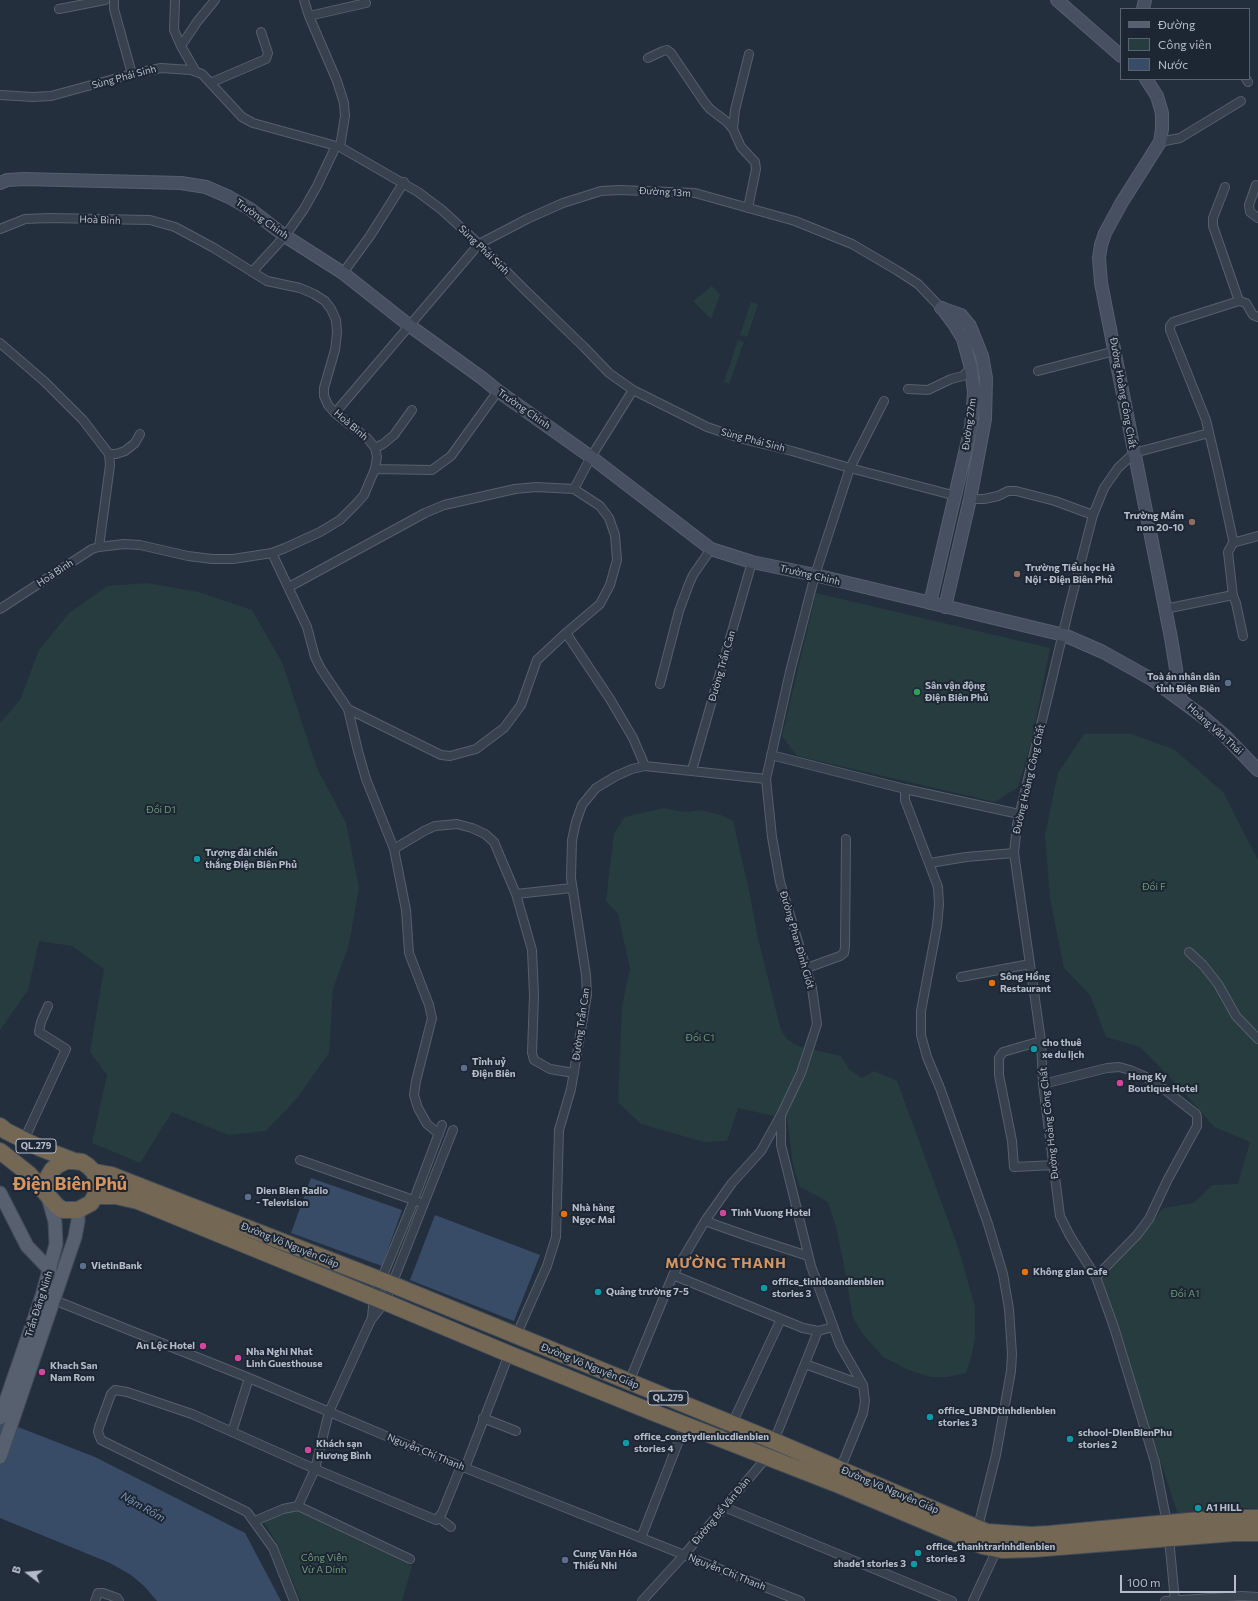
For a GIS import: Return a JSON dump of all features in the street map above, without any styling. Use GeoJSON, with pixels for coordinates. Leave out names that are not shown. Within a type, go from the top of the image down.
{"type":"FeatureCollection","features":[{"type":"Feature","properties":{"kind":"highway","name":"QL.279"},"geometry":{"type":"LineString","coordinates":[[0,1126],[6,1131],[24,1140],[82,1162],[94,1172]]}},
{"type":"Feature","properties":{"kind":"highway","name":"QL.279"},"geometry":{"type":"LineString","coordinates":[[0,1151],[29,1174],[57,1206],[63,1210],[78,1210]]}},
{"type":"Feature","properties":{"kind":"highway","name":"QL.279"},"geometry":{"type":"LineString","coordinates":[[48,1195],[48,1177],[52,1170],[66,1161],[74,1160]]}},
{"type":"Feature","properties":{"kind":"highway","name":"Đường Võ Nguyên Giáp"},"geometry":{"type":"LineString","coordinates":[[94,1172],[111,1175],[276,1238],[841,1468],[899,1502],[983,1546],[1002,1550],[1033,1549],[1168,1530],[1226,1518],[1258,1518]]}},
{"type":"Feature","properties":{"kind":"highway"},"geometry":{"type":"LineString","coordinates":[[78,1210],[91,1203],[95,1196],[97,1180],[94,1172]]}},
{"type":"Feature","properties":{"kind":"highway","name":"Đường Võ Nguyên Giáp"},"geometry":{"type":"LineString","coordinates":[[95,1196],[116,1196],[138,1201],[724,1441],[834,1483],[978,1527],[987,1532],[1031,1535],[1168,1530],[1258,1533]]}},
{"type":"Feature","properties":{"kind":"highway"},"geometry":{"type":"LineString","coordinates":[[509,1354],[516,1336]]}},
{"type":"Feature","properties":{"kind":"highway"},"geometry":{"type":"LineString","coordinates":[[767,1457],[774,1441]]}},
{"type":"Feature","properties":{"kind":"main road"},"geometry":{"type":"LineString","coordinates":[[0,1193],[27,1246],[50,1270]]}},
{"type":"Feature","properties":{"kind":"main road","name":"Trần Đăng Ninh"},"geometry":{"type":"LineString","coordinates":[[48,1195],[55,1222],[56,1244],[50,1270],[48,1298]]}},
{"type":"Feature","properties":{"kind":"main road","name":"Trần Đăng Ninh"},"geometry":{"type":"LineString","coordinates":[[0,1457],[6,1415],[48,1298],[75,1237],[78,1221],[78,1210]]}},
{"type":"Feature","properties":{"kind":"street"},"geometry":{"type":"LineString","coordinates":[[59,9],[105,0]]}},
{"type":"Feature","properties":{"kind":"street"},"geometry":{"type":"LineString","coordinates":[[114,0],[114,9],[132,74]]}},
{"type":"Feature","properties":{"kind":"street"},"geometry":{"type":"LineString","coordinates":[[175,0],[174,30],[181,46],[196,72]]}},
{"type":"Feature","properties":{"kind":"street"},"geometry":{"type":"LineString","coordinates":[[181,46],[197,22],[216,0]]}},
{"type":"Feature","properties":{"kind":"street"},"geometry":{"type":"LineString","coordinates":[[252,272],[285,236],[304,209],[338,146],[345,116],[344,103],[337,81],[309,16],[304,0]]}},
{"type":"Feature","properties":{"kind":"street"},"geometry":{"type":"LineString","coordinates":[[1057,0],[1120,55]]}},
{"type":"Feature","properties":{"kind":"street"},"geometry":{"type":"LineString","coordinates":[[309,16],[366,3]]}},
{"type":"Feature","properties":{"kind":"street"},"geometry":{"type":"LineString","coordinates":[[210,83],[266,59],[268,54],[261,32]]}},
{"type":"Feature","properties":{"kind":"street"},"geometry":{"type":"LineString","coordinates":[[648,58],[667,50],[671,53],[706,103],[733,129],[741,147],[756,165],[748,208]]}},
{"type":"Feature","properties":{"kind":"street"},"geometry":{"type":"LineString","coordinates":[[733,129],[749,54]]}},
{"type":"Feature","properties":{"kind":"street","name":"Sùng Phái Sinh"},"geometry":{"type":"LineString","coordinates":[[0,95],[33,97],[51,96],[132,74],[161,68],[178,68],[202,74],[242,117],[260,125],[338,146],[404,182],[442,210],[479,244],[609,373],[633,390],[707,427],[743,439],[956,496]]}},
{"type":"Feature","properties":{"kind":"street","name":"Đường Hoàng Công Chất"},"geometry":{"type":"LineString","coordinates":[[1147,80],[1157,96],[1162,113],[1160,142],[1122,202],[1105,233],[1099,258],[1101,283],[1134,453],[1118,468],[1104,488],[1094,516],[1017,825],[1014,854],[1041,1041],[1044,1084],[1060,1216],[1070,1236],[1096,1277],[1114,1327],[1155,1462],[1168,1530],[1175,1601]]}},
{"type":"Feature","properties":{"kind":"street"},"geometry":{"type":"LineString","coordinates":[[1160,142],[1180,138],[1241,101]]}},
{"type":"Feature","properties":{"kind":"street","name":"Trường Chinh"},"geometry":{"type":"LineString","coordinates":[[0,183],[7,180],[24,179],[174,183],[206,187],[229,196],[250,209],[285,236],[342,273],[410,326],[591,457],[711,549],[752,562],[815,575],[1064,635]]}},
{"type":"Feature","properties":{"kind":"street"},"geometry":{"type":"LineString","coordinates":[[342,273],[370,236],[404,182]]}},
{"type":"Feature","properties":{"kind":"street"},"geometry":{"type":"LineString","coordinates":[[1256,185],[1249,205],[1250,212],[1258,218]]}},
{"type":"Feature","properties":{"kind":"street"},"geometry":{"type":"LineString","coordinates":[[1225,187],[1213,218],[1213,226],[1239,301]]}},
{"type":"Feature","properties":{"kind":"street","name":"Đường 13m"},"geometry":{"type":"LineString","coordinates":[[335,413],[479,244],[527,219],[563,203],[601,191],[620,190],[695,193],[795,221],[852,244],[898,271],[918,284],[941,308]]}},
{"type":"Feature","properties":{"kind":"street","name":"Hoà Bình"},"geometry":{"type":"LineString","coordinates":[[0,229],[25,219],[150,220],[175,227],[214,248],[267,281],[300,288],[314,294],[325,301],[331,309],[336,320],[338,333],[335,350],[324,388],[324,396],[328,405],[335,413],[368,439],[375,448],[377,457],[375,469],[364,494],[356,504],[340,520],[301,542],[272,552],[233,559],[198,558],[140,545],[124,544],[99,547],[92,549],[0,609]]}},
{"type":"Feature","properties":{"kind":"street"},"geometry":{"type":"LineString","coordinates":[[1243,636],[1233,595],[1228,552],[1234,541],[1220,475],[1206,420],[1170,330],[1170,326],[1173,322],[1239,301],[1246,303],[1253,315],[1258,317]]}},
{"type":"Feature","properties":{"kind":"street","name":"Đường 27m"},"geometry":{"type":"LineString","coordinates":[[930,603],[956,496],[974,407],[971,368],[963,339],[954,324],[941,308]]}},
{"type":"Feature","properties":{"kind":"street","name":"Đường 27m"},"geometry":{"type":"LineString","coordinates":[[941,308],[961,315],[970,326],[982,356],[986,378],[985,419],[970,499],[945,607]]}},
{"type":"Feature","properties":{"kind":"street"},"geometry":{"type":"LineString","coordinates":[[0,343],[45,382],[83,420],[109,454],[110,465],[99,547]]}},
{"type":"Feature","properties":{"kind":"street"},"geometry":{"type":"LineString","coordinates":[[1038,371],[1115,351]]}},
{"type":"Feature","properties":{"kind":"street"},"geometry":{"type":"LineString","coordinates":[[908,389],[928,390],[952,379],[963,376],[971,368]]}},
{"type":"Feature","properties":{"kind":"street"},"geometry":{"type":"LineString","coordinates":[[574,489],[591,457],[633,390]]}},
{"type":"Feature","properties":{"kind":"street"},"geometry":{"type":"LineString","coordinates":[[375,469],[432,470],[451,456],[498,391]]}},
{"type":"Feature","properties":{"kind":"street","name":"Đường Phan Đình Giót"},"geometry":{"type":"LineString","coordinates":[[628,1382],[673,1275],[705,1221],[732,1183],[761,1151],[781,1115],[801,1073],[817,1024],[812,988],[807,968],[780,882],[772,837],[766,779],[815,575],[850,468],[884,401]]}},
{"type":"Feature","properties":{"kind":"street"},"geometry":{"type":"LineString","coordinates":[[375,448],[383,444],[394,435],[412,410]]}},
{"type":"Feature","properties":{"kind":"street"},"geometry":{"type":"LineString","coordinates":[[1181,700],[1165,609],[1134,453],[1209,433]]}},
{"type":"Feature","properties":{"kind":"street"},"geometry":{"type":"LineString","coordinates":[[109,454],[116,454],[125,451],[135,443],[140,434]]}},
{"type":"Feature","properties":{"kind":"street"},"geometry":{"type":"LineString","coordinates":[[289,587],[425,513],[444,505],[515,489],[536,487],[574,489],[600,506],[609,518],[615,534],[617,560],[610,585],[600,604],[537,660],[521,706],[513,718],[504,728],[476,749],[450,756],[440,755],[348,708]]}},
{"type":"Feature","properties":{"kind":"street"},"geometry":{"type":"LineString","coordinates":[[956,496],[970,499],[984,499],[998,496],[1008,491],[1016,491],[1055,501],[1094,516]]}},
{"type":"Feature","properties":{"kind":"street"},"geometry":{"type":"LineString","coordinates":[[1234,541],[1236,542],[1258,536]]}},
{"type":"Feature","properties":{"kind":"street"},"geometry":{"type":"LineString","coordinates":[[945,541],[960,544]]}},
{"type":"Feature","properties":{"kind":"street"},"geometry":{"type":"LineString","coordinates":[[660,684],[689,584],[693,575],[711,549]]}},
{"type":"Feature","properties":{"kind":"street"},"geometry":{"type":"LineString","coordinates":[[272,552],[307,627],[315,657],[321,670],[348,708],[366,779],[394,850],[406,910],[409,953],[429,1005],[432,1018],[414,1094],[418,1108],[427,1124],[439,1134]]}},
{"type":"Feature","properties":{"kind":"street","name":"Đường Trần Can"},"geometry":{"type":"LineString","coordinates":[[692,770],[752,562]]}},
{"type":"Feature","properties":{"kind":"street"},"geometry":{"type":"LineString","coordinates":[[1165,609],[1233,595]]}},
{"type":"Feature","properties":{"kind":"street"},"geometry":{"type":"LineString","coordinates":[[566,633],[610,699],[633,738],[645,766]]}},
{"type":"Feature","properties":{"kind":"street","name":"Hoàng Văn Thái"},"geometry":{"type":"LineString","coordinates":[[1064,635],[1131,667],[1153,680],[1181,700],[1225,736],[1258,770]]}},
{"type":"Feature","properties":{"kind":"street"},"geometry":{"type":"LineString","coordinates":[[771,754],[905,789],[1020,814]]}},
{"type":"Feature","properties":{"kind":"street","name":"Đường Trần Can"},"geometry":{"type":"LineString","coordinates":[[516,1336],[547,1266],[556,1237],[559,1130],[574,1073],[587,995],[586,975],[572,888],[572,840],[582,805],[596,788],[616,776],[632,769],[645,766],[766,779]]}},
{"type":"Feature","properties":{"kind":"street"},"geometry":{"type":"LineString","coordinates":[[905,789],[905,800],[938,887],[939,904],[937,926],[921,1011],[921,1035],[927,1058],[940,1088],[988,1224],[1003,1274],[1010,1309],[1012,1354],[1011,1371],[996,1455],[978,1527]]}},
{"type":"Feature","properties":{"kind":"street"},"geometry":{"type":"LineString","coordinates":[[394,850],[434,826],[456,824],[472,828],[485,834],[494,842],[516,894],[532,950],[534,995],[532,1053],[534,1060],[550,1069],[574,1073]]}},
{"type":"Feature","properties":{"kind":"street"},"geometry":{"type":"LineString","coordinates":[[807,968],[840,956],[844,953],[846,840]]}},
{"type":"Feature","properties":{"kind":"street"},"geometry":{"type":"LineString","coordinates":[[930,863],[959,858],[1014,854]]}},
{"type":"Feature","properties":{"kind":"street"},"geometry":{"type":"LineString","coordinates":[[516,894],[572,888]]}},
{"type":"Feature","properties":{"kind":"street"},"geometry":{"type":"LineString","coordinates":[[1189,952],[1203,965],[1218,984],[1236,1016],[1258,1039]]}},
{"type":"Feature","properties":{"kind":"street"},"geometry":{"type":"LineString","coordinates":[[961,977],[1030,964]]}},
{"type":"Feature","properties":{"kind":"street"},"geometry":{"type":"LineString","coordinates":[[24,1140],[66,1049],[39,1032],[41,1022],[48,1006]]}},
{"type":"Feature","properties":{"kind":"street"},"geometry":{"type":"LineString","coordinates":[[1041,1041],[1003,1052],[999,1058],[999,1075],[1012,1141],[1014,1167],[1054,1165]]}},
{"type":"Feature","properties":{"kind":"street"},"geometry":{"type":"LineString","coordinates":[[1044,1084],[1107,1068],[1119,1067],[1144,1076],[1164,1089],[1196,1114],[1197,1117],[1197,1126],[1174,1167],[1149,1219],[1137,1235],[1096,1277]]}},
{"type":"Feature","properties":{"kind":"street"},"geometry":{"type":"LineString","coordinates":[[781,1115],[781,1144],[808,1256],[840,1345],[863,1385],[865,1401],[863,1413],[834,1483]]}},
{"type":"Feature","properties":{"kind":"street"},"geometry":{"type":"LineString","coordinates":[[298,1506],[315,1469],[329,1412],[380,1299],[414,1200],[442,1125]]}},
{"type":"Feature","properties":{"kind":"street"},"geometry":{"type":"LineString","coordinates":[[386,1283],[424,1203],[452,1130]]}},
{"type":"Feature","properties":{"kind":"street"},"geometry":{"type":"LineString","coordinates":[[300,1160],[424,1203]]}},
{"type":"Feature","properties":{"kind":"street"},"geometry":{"type":"LineString","coordinates":[[705,1221],[808,1256]]}},
{"type":"Feature","properties":{"kind":"street"},"geometry":{"type":"LineString","coordinates":[[673,1275],[803,1328],[818,1331],[833,1327]]}},
{"type":"Feature","properties":{"kind":"street","name":"Nguyễn Chí Thanh"},"geometry":{"type":"LineString","coordinates":[[48,1298],[249,1378],[463,1467],[800,1601]]}},
{"type":"Feature","properties":{"kind":"street"},"geometry":{"type":"LineString","coordinates":[[724,1441],[781,1319]]}},
{"type":"Feature","properties":{"kind":"street"},"geometry":{"type":"LineString","coordinates":[[774,1441],[818,1331]]}},
{"type":"Feature","properties":{"kind":"street"},"geometry":{"type":"LineString","coordinates":[[439,1518],[463,1467],[509,1354]]}},
{"type":"Feature","properties":{"kind":"street"},"geometry":{"type":"LineString","coordinates":[[805,1364],[863,1385]]}},
{"type":"Feature","properties":{"kind":"street"},"geometry":{"type":"LineString","coordinates":[[232,1432],[249,1378]]}},
{"type":"Feature","properties":{"kind":"street"},"geometry":{"type":"LineString","coordinates":[[294,1601],[273,1548],[247,1512],[101,1440],[98,1432],[109,1398],[115,1390],[127,1392],[192,1414],[315,1469],[436,1520],[439,1518],[451,1527]]}},
{"type":"Feature","properties":{"kind":"street"},"geometry":{"type":"LineString","coordinates":[[483,1418],[516,1431]]}},
{"type":"Feature","properties":{"kind":"street"},"geometry":{"type":"LineString","coordinates":[[641,1538],[685,1425]]}},
{"type":"Feature","properties":{"kind":"street","name":"Đường Bế Văn Đàn"},"geometry":{"type":"LineString","coordinates":[[642,1601],[684,1555],[767,1457]]}},
{"type":"Feature","properties":{"kind":"street"},"geometry":{"type":"LineString","coordinates":[[255,1522],[283,1509],[298,1506],[410,1558]]}},
{"type":"Feature","properties":{"kind":"street"},"geometry":{"type":"LineString","coordinates":[[724,1508],[952,1601]]}},
{"type":"Feature","properties":{"kind":"street"},"geometry":{"type":"LineString","coordinates":[[973,1601],[993,1558],[995,1548]]}},
{"type":"Feature","properties":{"kind":"street"},"geometry":{"type":"LineString","coordinates":[[94,1601],[98,1593],[103,1593],[117,1598],[119,1601]]}},
{"type":"Feature","properties":{"kind":"street"},"geometry":{"type":"LineString","coordinates":[[1166,1601],[1258,1596]]}},
{"type":"Feature","properties":{"kind":"green space"},"geometry":{"type":"Polygon","coordinates":[[[712,286],[720,295],[711,319],[693,301],[712,286]]]}},
{"type":"Feature","properties":{"kind":"green space"},"geometry":{"type":"Polygon","coordinates":[[[751,302],[758,304],[747,337],[740,335],[751,302]]]}},
{"type":"Feature","properties":{"kind":"green space"},"geometry":{"type":"Polygon","coordinates":[[[738,340],[744,342],[729,384],[724,382],[738,340]]]}},
{"type":"Feature","properties":{"kind":"green space","name":"Đồi D1"},"geometry":{"type":"Polygon","coordinates":[[[147,583],[198,592],[252,610],[282,662],[317,768],[346,823],[359,888],[349,944],[333,989],[329,1053],[298,1097],[266,1131],[228,1135],[172,1112],[140,1163],[92,1143],[107,1075],[90,1052],[104,969],[72,946],[39,941],[28,990],[0,1030],[0,723],[20,700],[39,650],[69,613],[107,586],[147,583]]]}},
{"type":"Feature","properties":{"kind":"green space","name":"Sân vận động Điện Biên Phủ"},"geometry":{"type":"Polygon","coordinates":[[[816,593],[1050,648],[1031,743],[1018,787],[995,802],[797,756],[782,736],[816,593]]]}},
{"type":"Feature","properties":{"kind":"green space","name":"Đồi F"},"geometry":{"type":"Polygon","coordinates":[[[1084,734],[1132,734],[1175,750],[1223,792],[1258,860],[1258,1509],[1230,1507],[1178,1515],[1140,1398],[1119,1326],[1102,1278],[1164,1208],[1194,1203],[1212,1185],[1238,1184],[1250,1142],[1214,1127],[1179,1087],[1140,1047],[1106,1037],[1090,995],[1064,968],[1050,898],[1045,835],[1058,773],[1084,734]]]}},
{"type":"Feature","properties":{"kind":"green space","name":"Đồi C1"},"geometry":{"type":"Polygon","coordinates":[[[663,808],[685,812],[701,810],[721,815],[733,821],[749,890],[757,934],[780,1027],[786,1038],[798,1046],[841,1056],[849,1069],[862,1078],[874,1071],[897,1081],[959,1250],[975,1307],[975,1338],[966,1373],[948,1377],[931,1377],[908,1370],[883,1357],[862,1333],[853,1318],[836,1227],[828,1202],[799,1186],[793,1165],[787,1119],[738,1108],[727,1141],[704,1142],[641,1124],[618,1102],[622,1006],[630,969],[618,914],[606,901],[614,833],[625,817],[663,808]]]}},
{"type":"Feature","properties":{"kind":"green space","name":"Công Viên Vừ A Dính"},"geometry":{"type":"Polygon","coordinates":[[[295,1510],[412,1566],[402,1601],[301,1601],[275,1540],[263,1521],[295,1510]]]}},
{"type":"Feature","properties":{"kind":"water"},"geometry":{"type":"Polygon","coordinates":[[[311,1178],[402,1210],[382,1266],[291,1233],[311,1178]]]}},
{"type":"Feature","properties":{"kind":"water"},"geometry":{"type":"Polygon","coordinates":[[[435,1215],[540,1255],[514,1321],[410,1280],[435,1215]]]}},
{"type":"Feature","properties":{"kind":"water","name":"Nậm Rốm"},"geometry":{"type":"Polygon","coordinates":[[[0,1420],[95,1457],[245,1533],[281,1601],[157,1601],[144,1586],[131,1575],[110,1563],[0,1518],[0,1420]]]}},
{"type":"Feature","properties":{"kind":"place","name":"Trường Mầm non 20-10"},"geometry":{"type":"Point","coordinates":[1192,522]}},
{"type":"Feature","properties":{"kind":"place","name":"Trường Tiểu học Hà Nội - Điện Biên Phủ"},"geometry":{"type":"Point","coordinates":[1017,574]}},
{"type":"Feature","properties":{"kind":"place","name":"Toà án nhân dân tỉnh Điện Biên"},"geometry":{"type":"Point","coordinates":[1228,683]}},
{"type":"Feature","properties":{"kind":"place","name":"Sân vận động Điện Biên Phủ"},"geometry":{"type":"Point","coordinates":[917,692]}},
{"type":"Feature","properties":{"kind":"place","name":"Tượng đài chiến thắng Điện Biên Phủ"},"geometry":{"type":"Point","coordinates":[197,859]}},
{"type":"Feature","properties":{"kind":"place","name":"Sông Hồng Restaurant"},"geometry":{"type":"Point","coordinates":[992,983]}},
{"type":"Feature","properties":{"kind":"place","name":"cho thuê xe du lịch"},"geometry":{"type":"Point","coordinates":[1034,1049]}},
{"type":"Feature","properties":{"kind":"place","name":"Tỉnh uỷ Điện Biên"},"geometry":{"type":"Point","coordinates":[464,1068]}},
{"type":"Feature","properties":{"kind":"place","name":"Hong Ky Boutique Hotel"},"geometry":{"type":"Point","coordinates":[1120,1083]}},
{"type":"Feature","properties":{"kind":"place","name":"Dien Bien Radio - Television"},"geometry":{"type":"Point","coordinates":[248,1197]}},
{"type":"Feature","properties":{"kind":"place","name":"Tinh Vuong Hotel"},"geometry":{"type":"Point","coordinates":[723,1213]}},
{"type":"Feature","properties":{"kind":"place","name":"Nhà hàng Ngọc Mai"},"geometry":{"type":"Point","coordinates":[564,1214]}},
{"type":"Feature","properties":{"kind":"place","name":"VietinBank"},"geometry":{"type":"Point","coordinates":[83,1266]}},
{"type":"Feature","properties":{"kind":"place","name":"Không gian Cafe"},"geometry":{"type":"Point","coordinates":[1025,1272]}},
{"type":"Feature","properties":{"kind":"place","name":"office_tinhdoandienbien stories 3"},"geometry":{"type":"Point","coordinates":[764,1288]}},
{"type":"Feature","properties":{"kind":"place","name":"Quảng trường 7-5"},"geometry":{"type":"Point","coordinates":[598,1292]}},
{"type":"Feature","properties":{"kind":"place","name":"An Lộc Hotel"},"geometry":{"type":"Point","coordinates":[203,1346]}},
{"type":"Feature","properties":{"kind":"place","name":"Nha Nghi Nhat Linh Guesthouse"},"geometry":{"type":"Point","coordinates":[238,1358]}},
{"type":"Feature","properties":{"kind":"place","name":"Khach San Nam Rom"},"geometry":{"type":"Point","coordinates":[42,1372]}},
{"type":"Feature","properties":{"kind":"place","name":"office_UBNDtinhdienbien stories 3"},"geometry":{"type":"Point","coordinates":[930,1417]}},
{"type":"Feature","properties":{"kind":"place","name":"school-DienBienPhu stories 2"},"geometry":{"type":"Point","coordinates":[1070,1439]}},
{"type":"Feature","properties":{"kind":"place","name":"office_congtydienlucdienbien stories 4"},"geometry":{"type":"Point","coordinates":[626,1443]}},
{"type":"Feature","properties":{"kind":"place","name":"Khách sạn Hương Bình"},"geometry":{"type":"Point","coordinates":[308,1450]}},
{"type":"Feature","properties":{"kind":"place","name":"A1 HILL"},"geometry":{"type":"Point","coordinates":[1198,1508]}},
{"type":"Feature","properties":{"kind":"place","name":"office_thanhtrarinhdienbien stories 3"},"geometry":{"type":"Point","coordinates":[918,1553]}},
{"type":"Feature","properties":{"kind":"place","name":"Cung Văn Hóa Thiếu Nhi"},"geometry":{"type":"Point","coordinates":[565,1560]}},
{"type":"Feature","properties":{"kind":"place","name":"shade1 stories 3"},"geometry":{"type":"Point","coordinates":[914,1564]}},
{"type":"Feature","properties":{"kind":"district","name":"Điện Biên Phủ"},"geometry":{"type":"Point","coordinates":[70,1184]}},
{"type":"Feature","properties":{"kind":"district","name":"MƯỜNG THANH"},"geometry":{"type":"Point","coordinates":[726,1263]}},
{"type":"Feature","properties":{"kind":"park label","name":"Đồi A1"},"geometry":{"type":"Point","coordinates":[1185,1294]}}]}
